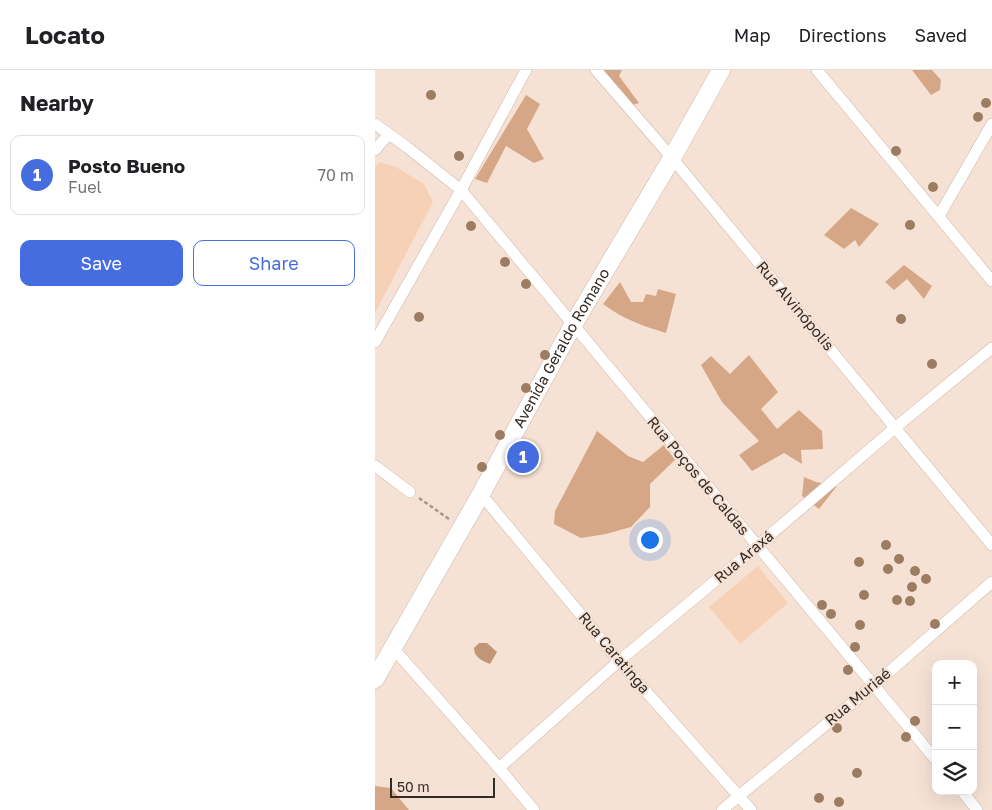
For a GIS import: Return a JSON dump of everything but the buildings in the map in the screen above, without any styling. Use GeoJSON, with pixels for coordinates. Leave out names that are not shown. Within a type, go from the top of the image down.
{"type":"FeatureCollection","features":[{"type":"Feature","properties":{"kind":"main road","name":"Avenida Geraldo Romano"},"geometry":{"type":"LineString","coordinates":[[375,679],[481,494],[573,325],[672,158],[721,70]]}},
{"type":"Feature","properties":{"kind":"street"},"geometry":{"type":"LineString","coordinates":[[375,342],[526,70]]}},
{"type":"Feature","properties":{"kind":"street","name":"Rua Alvinópolis"},"geometry":{"type":"LineString","coordinates":[[596,70],[672,158],[992,545]]}},
{"type":"Feature","properties":{"kind":"street"},"geometry":{"type":"LineString","coordinates":[[817,70],[992,282]]}},
{"type":"Feature","properties":{"kind":"street","name":"Rua Poços de Caldas"},"geometry":{"type":"LineString","coordinates":[[375,124],[461,190],[932,755]]}},
{"type":"Feature","properties":{"kind":"street"},"geometry":{"type":"LineString","coordinates":[[939,216],[989,137],[992,124]]}},
{"type":"Feature","properties":{"kind":"street"},"geometry":{"type":"LineString","coordinates":[[375,150],[389,134]]}},
{"type":"Feature","properties":{"kind":"street","name":"Rua Araxá"},"geometry":{"type":"LineString","coordinates":[[499,768],[619,661],[992,348]]}},
{"type":"Feature","properties":{"kind":"street"},"geometry":{"type":"LineString","coordinates":[[375,466],[410,492]]}},
{"type":"Feature","properties":{"kind":"street","name":"Rua Caratinga"},"geometry":{"type":"LineString","coordinates":[[481,494],[619,661],[751,810]]}},
{"type":"Feature","properties":{"kind":"street","name":"Rua Muriaé"},"geometry":{"type":"LineString","coordinates":[[722,810],[874,685],[992,582]]}},
{"type":"Feature","properties":{"kind":"street"},"geometry":{"type":"LineString","coordinates":[[392,647],[534,810]]}},
{"type":"Feature","properties":{"kind":"street"},"geometry":{"type":"LineString","coordinates":[[965,795],[977,810]]}},
{"type":"Feature","properties":{"kind":"path"},"geometry":{"type":"LineString","coordinates":[[410,492],[461,527]]}},
{"type":"Feature","properties":{"kind":"shaded area"},"geometry":{"type":"Polygon","coordinates":[[[600,70],[622,70],[619,76],[639,103],[630,106],[600,70]]]}},
{"type":"Feature","properties":{"kind":"shaded area"},"geometry":{"type":"Polygon","coordinates":[[[912,70],[932,70],[941,80],[940,90],[931,95],[912,70]]]}},
{"type":"Feature","properties":{"kind":"shaded area"},"geometry":{"type":"Polygon","coordinates":[[[526,95],[540,104],[527,129],[544,159],[534,163],[506,146],[487,183],[475,179],[526,95]]]}},
{"type":"Feature","properties":{"kind":"shaded area"},"geometry":{"type":"Polygon","coordinates":[[[379,162],[396,167],[424,184],[433,202],[375,313],[375,167],[379,162]]]}},
{"type":"Feature","properties":{"kind":"shaded area"},"geometry":{"type":"Polygon","coordinates":[[[851,208],[879,224],[859,247],[855,240],[844,249],[824,235],[851,208]]]}},
{"type":"Feature","properties":{"kind":"shaded area"},"geometry":{"type":"Polygon","coordinates":[[[904,265],[932,286],[924,299],[907,279],[894,290],[885,282],[904,265]]]}},
{"type":"Feature","properties":{"kind":"shaded area"},"geometry":{"type":"Polygon","coordinates":[[[620,282],[631,302],[643,302],[646,294],[656,296],[658,289],[676,294],[666,333],[633,322],[603,304],[620,282]]]}},
{"type":"Feature","properties":{"kind":"shaded area"},"geometry":{"type":"Polygon","coordinates":[[[749,355],[778,392],[761,409],[777,429],[799,410],[822,431],[823,449],[801,450],[802,464],[784,453],[752,471],[739,455],[759,441],[722,402],[701,365],[711,356],[730,374],[749,355]]]}},
{"type":"Feature","properties":{"kind":"shaded area"},"geometry":{"type":"Polygon","coordinates":[[[597,431],[628,456],[643,462],[664,445],[675,460],[650,484],[650,507],[631,527],[581,538],[554,524],[555,511],[597,431]]]}},
{"type":"Feature","properties":{"kind":"shaded area"},"geometry":{"type":"Polygon","coordinates":[[[804,477],[816,482],[837,486],[819,509],[802,496],[804,477]]]}},
{"type":"Feature","properties":{"kind":"shaded area"},"geometry":{"type":"Polygon","coordinates":[[[758,566],[788,603],[740,644],[709,607],[758,566]]]}},
{"type":"Feature","properties":{"kind":"shaded area"},"geometry":{"type":"Polygon","coordinates":[[[479,643],[487,643],[497,652],[490,664],[481,660],[475,654],[474,648],[479,643]]]}},
{"type":"Feature","properties":{"kind":"shaded area"},"geometry":{"type":"Polygon","coordinates":[[[375,786],[391,788],[409,810],[375,810],[375,786]]]}},
{"type":"Feature","properties":{"kind":"place","name":"Posto Bueno"},"geometry":{"type":"Point","coordinates":[523,457]}}]}
